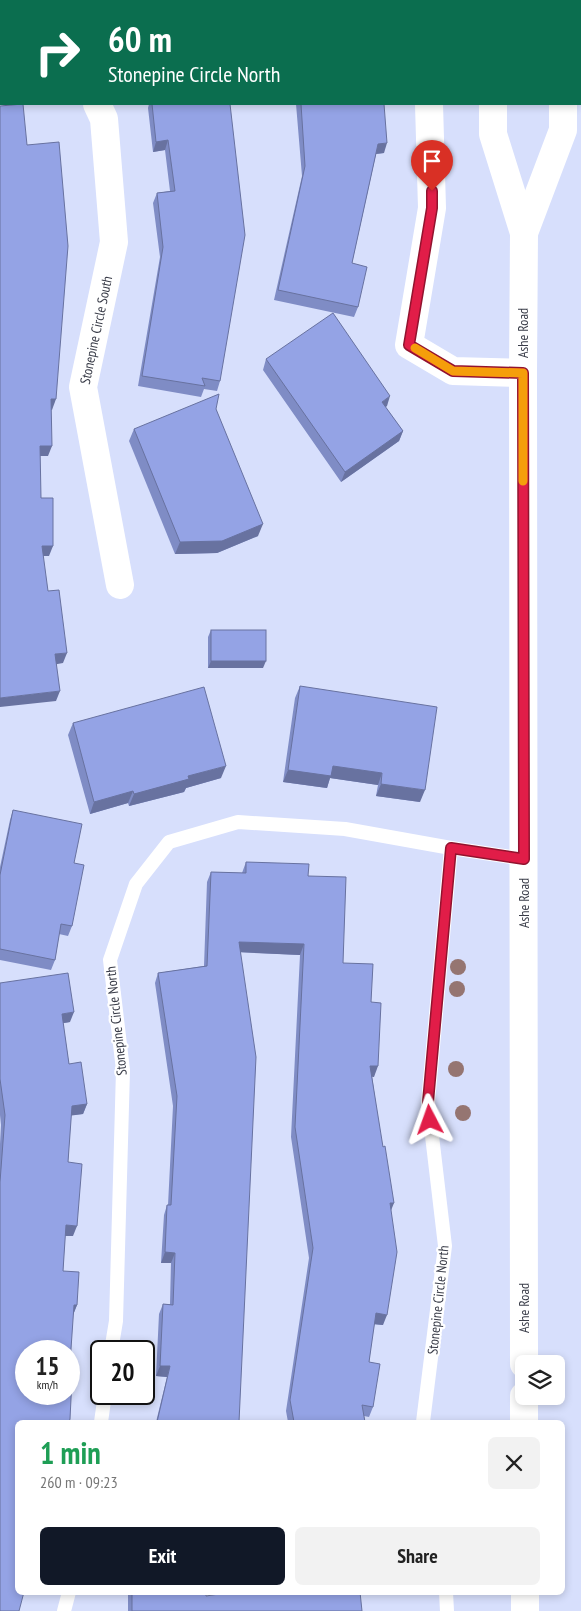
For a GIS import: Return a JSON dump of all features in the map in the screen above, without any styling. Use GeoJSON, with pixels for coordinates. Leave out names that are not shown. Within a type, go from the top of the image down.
{"type":"FeatureCollection","features":[{"type":"Feature","properties":{"kind":"street","name":"Stonepine Circle South"},"geometry":{"type":"LineString","coordinates":[[97,105],[104,119],[114,242],[82,387],[120,585]]}},
{"type":"Feature","properties":{"kind":"street"},"geometry":{"type":"LineString","coordinates":[[429,105],[432,208],[409,345],[453,371],[523,373]]}},
{"type":"Feature","properties":{"kind":"street","name":"Ashe Road"},"geometry":{"type":"LineString","coordinates":[[494,105],[494,134],[524,233],[524,1355]]}},
{"type":"Feature","properties":{"kind":"street","name":"Ashe Road"},"geometry":{"type":"LineString","coordinates":[[524,233],[563,130],[563,105]]}},
{"type":"Feature","properties":{"kind":"street"},"geometry":{"type":"LineString","coordinates":[[524,1405],[524,1420]]}},
{"type":"Feature","properties":{"kind":"street"},"geometry":{"type":"LineString","coordinates":[[524,1595],[524,1611]]}},
{"type":"Feature","properties":{"kind":"lane","name":"Stonepine Circle North"},"geometry":{"type":"LineString","coordinates":[[113,1340],[116,1321],[123,1070],[110,960],[136,884],[169,842],[238,822],[345,829],[524,859]]}},
{"type":"Feature","properties":{"kind":"lane","name":"Stonepine Circle North"},"geometry":{"type":"LineString","coordinates":[[422,1420],[446,1246],[428,1102],[451,848]]}},
{"type":"Feature","properties":{"kind":"lane"},"geometry":{"type":"LineString","coordinates":[[101,1420],[103,1405]]}},
{"type":"Feature","properties":{"kind":"lane"},"geometry":{"type":"LineString","coordinates":[[64,1611],[68,1595]]}},
{"type":"Feature","properties":{"kind":"lane"},"geometry":{"type":"LineString","coordinates":[[446,1595],[448,1611]]}},
{"type":"Feature","properties":{"kind":"building"},"geometry":{"type":"Polygon","coordinates":[[[23,105],[27,145],[59,142],[68,246],[56,399],[51,399],[52,446],[40,446],[41,498],[53,498],[53,546],[42,546],[48,591],[59,590],[67,653],[55,654],[60,691],[0,698],[0,106],[23,105]]]}},
{"type":"Feature","properties":{"kind":"building"},"geometry":{"type":"Polygon","coordinates":[[[152,105],[230,105],[245,235],[220,381],[202,378],[205,386],[142,376],[163,247],[157,193],[175,191],[168,140],[156,142],[152,105]]]}},
{"type":"Feature","properties":{"kind":"building"},"geometry":{"type":"Polygon","coordinates":[[[301,105],[384,105],[387,143],[378,144],[352,263],[367,267],[358,307],[278,290],[305,166],[301,105]]]}},
{"type":"Feature","properties":{"kind":"building"},"geometry":{"type":"Polygon","coordinates":[[[333,313],[390,396],[382,402],[403,431],[345,472],[266,359],[333,313]]]}},
{"type":"Feature","properties":{"kind":"building"},"geometry":{"type":"Polygon","coordinates":[[[219,394],[216,409],[263,524],[222,541],[180,542],[134,429],[219,394]]]}},
{"type":"Feature","properties":{"kind":"building"},"geometry":{"type":"Polygon","coordinates":[[[211,630],[266,630],[266,661],[211,661],[211,630]]]}},
{"type":"Feature","properties":{"kind":"building"},"geometry":{"type":"Polygon","coordinates":[[[300,686],[437,707],[425,790],[381,784],[382,773],[333,766],[331,776],[288,770],[300,686]]]}},
{"type":"Feature","properties":{"kind":"building"},"geometry":{"type":"Polygon","coordinates":[[[204,687],[226,766],[188,776],[189,779],[134,794],[133,791],[94,802],[73,723],[204,687]]]}},
{"type":"Feature","properties":{"kind":"building"},"geometry":{"type":"Polygon","coordinates":[[[13,810],[82,824],[74,863],[84,865],[72,926],[61,924],[55,960],[0,949],[0,875],[13,810]]]}},
{"type":"Feature","properties":{"kind":"building"},"geometry":{"type":"Polygon","coordinates":[[[246,862],[309,864],[308,876],[346,877],[343,963],[373,964],[371,1002],[381,1003],[378,1066],[370,1066],[394,1203],[390,1203],[397,1252],[387,1315],[376,1313],[369,1362],[380,1364],[373,1407],[362,1405],[365,1420],[294,1420],[290,1400],[313,1248],[295,1127],[304,944],[239,942],[256,1057],[239,1420],[157,1420],[170,1366],[160,1366],[163,1304],[173,1305],[175,1253],[165,1252],[167,1205],[171,1205],[177,1096],[158,973],[207,966],[211,872],[246,873],[246,862]]]}},
{"type":"Feature","properties":{"kind":"building"},"geometry":{"type":"Polygon","coordinates":[[[68,973],[74,1012],[62,1014],[69,1064],[81,1062],[87,1104],[72,1106],[68,1162],[82,1164],[77,1226],[66,1225],[63,1271],[79,1272],[77,1305],[74,1305],[72,1340],[15,1340],[15,1405],[71,1405],[70,1419],[15,1420],[15,1595],[23,1595],[19,1611],[0,1611],[0,1182],[5,1115],[0,1079],[0,983],[68,973]]]}},
{"type":"Feature","properties":{"kind":"building"},"geometry":{"type":"Polygon","coordinates":[[[132,1595],[360,1595],[362,1611],[132,1611],[132,1595]]]}},
{"type":"Feature","properties":{"kind":"slow traffic"},"geometry":{"type":"LineString","coordinates":[[415,348],[453,371],[523,373],[523,481]]}},
{"type":"Feature","properties":{"kind":"route"},"geometry":{"type":"LineString","coordinates":[[430,1120],[428,1102],[451,848],[524,859],[523,373],[453,371],[409,345],[432,208],[432,191]]}}]}
